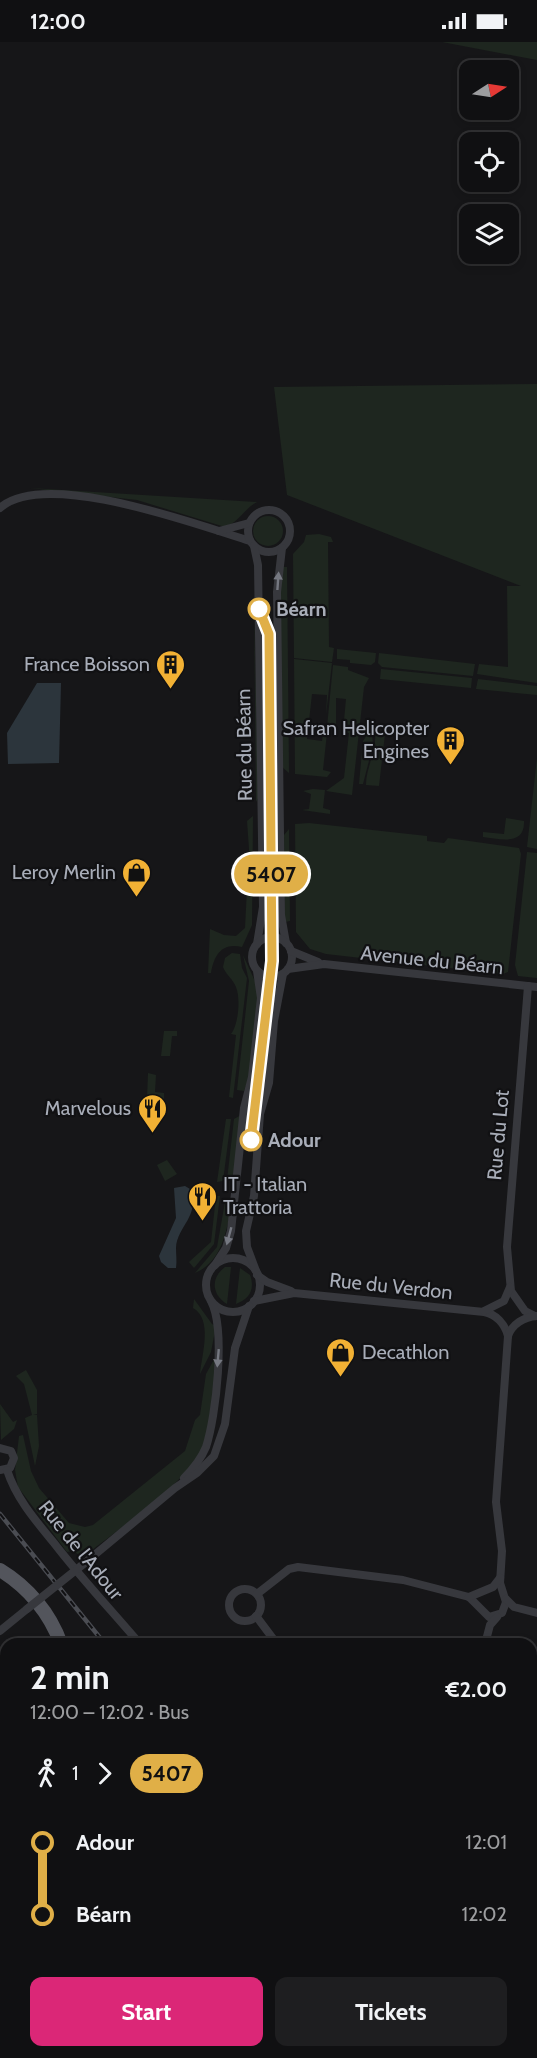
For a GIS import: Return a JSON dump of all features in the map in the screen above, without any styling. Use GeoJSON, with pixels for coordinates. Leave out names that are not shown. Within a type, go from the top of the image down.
{"type":"FeatureCollection","features":[{"type":"Feature","properties":{"kind":"main road"},"geometry":{"type":"LineString","coordinates":[[0,1571],[45,1623],[51,1638]]}},
{"type":"Feature","properties":{"kind":"main road"},"geometry":{"type":"LineString","coordinates":[[0,1571],[14,1578],[33,1597],[54,1625],[59,1638]]}},
{"type":"Feature","properties":{"kind":"street"},"geometry":{"type":"LineString","coordinates":[[0,508],[18,498],[33,495],[114,500],[141,506],[216,531],[268,552],[282,548],[289,538],[290,528],[279,513],[265,510],[253,517],[249,523],[233,529],[216,531]]}},
{"type":"Feature","properties":{"kind":"street"},"geometry":{"type":"LineString","coordinates":[[249,523],[252,544]]}},
{"type":"Feature","properties":{"kind":"street","name":"Rue du Béarn"},"geometry":{"type":"LineString","coordinates":[[252,544],[258,556],[259,575],[263,907],[257,944]]}},
{"type":"Feature","properties":{"kind":"street","name":"Rue du Béarn"},"geometry":{"type":"LineString","coordinates":[[282,548],[277,592],[281,915],[288,947]]}},
{"type":"Feature","properties":{"kind":"street"},"geometry":{"type":"LineString","coordinates":[[0,1631],[175,1488],[205,1467],[217,1451],[225,1424],[235,1348],[260,1287],[247,1247],[246,1231],[254,1196],[260,1114],[268,1083],[275,1009],[285,971],[291,960],[288,947],[272,937],[257,944],[252,956],[261,998],[252,1077],[244,1108],[231,1231],[226,1248],[209,1273],[206,1284],[218,1316],[219,1334],[209,1432],[200,1460],[175,1488]]}},
{"type":"Feature","properties":{"kind":"street","name":"Avenue du Béarn"},"geometry":{"type":"LineString","coordinates":[[288,947],[324,964]]}},
{"type":"Feature","properties":{"kind":"street","name":"Avenue du Béarn"},"geometry":{"type":"LineString","coordinates":[[285,971],[324,964],[532,987]]}},
{"type":"Feature","properties":{"kind":"street"},"geometry":{"type":"LineString","coordinates":[[257,971],[270,977],[285,971]]}},
{"type":"Feature","properties":{"kind":"street","name":"Rue du Lot"},"geometry":{"type":"LineString","coordinates":[[510,1287],[507,1247],[509,1208],[532,987]]}},
{"type":"Feature","properties":{"kind":"street"},"geometry":{"type":"LineString","coordinates":[[215,1265],[224,1260],[237,1258],[249,1264],[257,1273]]}},
{"type":"Feature","properties":{"kind":"street","name":"Rue du Verdon"},"geometry":{"type":"LineString","coordinates":[[257,1273],[271,1284],[294,1293]]}},
{"type":"Feature","properties":{"kind":"street"},"geometry":{"type":"LineString","coordinates":[[488,1629],[500,1614],[504,1596],[500,1578],[502,1551],[496,1502],[508,1336],[497,1312],[510,1287]]}},
{"type":"Feature","properties":{"kind":"street"},"geometry":{"type":"LineString","coordinates":[[510,1287],[520,1304],[536,1316]]}},
{"type":"Feature","properties":{"kind":"street","name":"Rue du Verdon"},"geometry":{"type":"LineString","coordinates":[[252,1304],[273,1295],[294,1293],[484,1311]]}},
{"type":"Feature","properties":{"kind":"street"},"geometry":{"type":"LineString","coordinates":[[211,1301],[219,1308],[231,1312],[252,1304]]}},
{"type":"Feature","properties":{"kind":"street"},"geometry":{"type":"LineString","coordinates":[[484,1311],[502,1303],[520,1304]]}},
{"type":"Feature","properties":{"kind":"street"},"geometry":{"type":"LineString","coordinates":[[508,1336],[518,1323],[520,1304]]}},
{"type":"Feature","properties":{"kind":"street"},"geometry":{"type":"LineString","coordinates":[[484,1311],[492,1314],[501,1322],[518,1323],[536,1316]]}},
{"type":"Feature","properties":{"kind":"street","name":"Rue de l'Adour"},"geometry":{"type":"LineString","coordinates":[[0,1448],[8,1449],[13,1454],[14,1461],[4,1470],[31,1514],[100,1602],[134,1638]]}},
{"type":"Feature","properties":{"kind":"street"},"geometry":{"type":"LineString","coordinates":[[257,1594],[289,1569],[298,1567],[403,1580],[469,1597],[485,1615],[488,1629],[486,1638]]}},
{"type":"Feature","properties":{"kind":"street"},"geometry":{"type":"LineString","coordinates":[[479,1607],[485,1592],[500,1578]]}},
{"type":"Feature","properties":{"kind":"street"},"geometry":{"type":"LineString","coordinates":[[248,1589],[257,1594],[261,1603],[256,1616],[241,1620],[232,1614],[230,1604],[238,1590],[248,1589]]}},
{"type":"Feature","properties":{"kind":"street"},"geometry":{"type":"LineString","coordinates":[[469,1597],[496,1590],[518,1608],[537,1613]]}},
{"type":"Feature","properties":{"kind":"street"},"geometry":{"type":"LineString","coordinates":[[485,1615],[500,1614],[518,1608]]}},
{"type":"Feature","properties":{"kind":"street"},"geometry":{"type":"LineString","coordinates":[[256,1616],[272,1638]]}},
{"type":"Feature","properties":{"kind":"shaded area"},"geometry":{"type":"Polygon","coordinates":[[[442,42],[537,42],[537,60],[442,42]]]}},
{"type":"Feature","properties":{"kind":"shaded area"},"geometry":{"type":"Polygon","coordinates":[[[537,384],[537,683],[477,674],[479,664],[508,667],[507,586],[521,586],[287,495],[274,387],[537,384]]]}},
{"type":"Feature","properties":{"kind":"shaded area"},"geometry":{"type":"Polygon","coordinates":[[[30,488],[257,502],[225,527],[137,500],[30,488]]]}},
{"type":"Feature","properties":{"kind":"shaded area"},"geometry":{"type":"Polygon","coordinates":[[[268,516],[274,517],[282,525],[282,537],[274,545],[268,546],[262,545],[254,537],[253,531],[254,525],[262,517],[268,516]]]}},
{"type":"Feature","properties":{"kind":"shaded area"},"geometry":{"type":"Polygon","coordinates":[[[319,534],[331,537],[333,542],[328,542],[329,647],[334,648],[332,662],[294,658],[293,554],[304,542],[306,535],[319,534]]]}},
{"type":"Feature","properties":{"kind":"shaded area"},"geometry":{"type":"Polygon","coordinates":[[[282,567],[287,567],[289,773],[282,767],[280,586],[282,567]]]}},
{"type":"Feature","properties":{"kind":"shaded area"},"geometry":{"type":"Polygon","coordinates":[[[254,603],[258,798],[256,802],[254,603]]]}},
{"type":"Feature","properties":{"kind":"shaded area"},"geometry":{"type":"Polygon","coordinates":[[[262,631],[265,645],[267,855],[266,855],[262,631]]]}},
{"type":"Feature","properties":{"kind":"shaded area"},"geometry":{"type":"Polygon","coordinates":[[[337,649],[376,653],[375,662],[371,665],[337,659],[337,649]]]}},
{"type":"Feature","properties":{"kind":"shaded area"},"geometry":{"type":"Polygon","coordinates":[[[379,653],[475,664],[473,676],[382,667],[378,663],[379,653]]]}},
{"type":"Feature","properties":{"kind":"shaded area"},"geometry":{"type":"Polygon","coordinates":[[[294,659],[332,663],[326,715],[327,695],[312,694],[307,739],[322,741],[324,728],[324,733],[327,733],[323,770],[331,772],[327,777],[295,774],[294,659]]]}},
{"type":"Feature","properties":{"kind":"shaded area"},"geometry":{"type":"Polygon","coordinates":[[[333,665],[348,667],[348,670],[369,678],[364,687],[352,795],[326,791],[344,778],[349,733],[343,732],[346,699],[336,698],[336,725],[327,727],[333,665]]]}},
{"type":"Feature","properties":{"kind":"shaded area"},"geometry":{"type":"Polygon","coordinates":[[[381,669],[472,678],[471,688],[380,679],[381,669]]]}},
{"type":"Feature","properties":{"kind":"shaded area"},"geometry":{"type":"Polygon","coordinates":[[[478,679],[537,686],[537,695],[476,689],[478,679]]]}},
{"type":"Feature","properties":{"kind":"shaded area"},"geometry":{"type":"Polygon","coordinates":[[[37,683],[61,683],[59,763],[8,764],[7,733],[37,683]]]}},
{"type":"Feature","properties":{"kind":"shaded area"},"geometry":{"type":"Polygon","coordinates":[[[372,733],[373,745],[363,784],[359,784],[363,741],[367,735],[372,733]]]}},
{"type":"Feature","properties":{"kind":"shaded area"},"geometry":{"type":"Polygon","coordinates":[[[375,733],[385,734],[379,786],[366,785],[375,733]]]}},
{"type":"Feature","properties":{"kind":"shaded area"},"geometry":{"type":"Polygon","coordinates":[[[537,758],[537,849],[527,847],[537,758]]]}},
{"type":"Feature","properties":{"kind":"shaded area"},"geometry":{"type":"Polygon","coordinates":[[[325,790],[323,808],[330,810],[330,814],[302,810],[309,809],[311,794],[303,791],[325,790]]]}},
{"type":"Feature","properties":{"kind":"shaded area"},"geometry":{"type":"Polygon","coordinates":[[[253,816],[252,925],[242,947],[229,947],[220,952],[214,961],[211,973],[208,973],[210,929],[224,935],[236,936],[245,928],[249,849],[247,821],[253,816]]]}},
{"type":"Feature","properties":{"kind":"shaded area"},"geometry":{"type":"Polygon","coordinates":[[[506,818],[524,821],[523,829],[516,838],[483,837],[483,832],[504,834],[506,818]]]}},
{"type":"Feature","properties":{"kind":"shaded area"},"geometry":{"type":"Polygon","coordinates":[[[309,823],[427,836],[427,841],[444,843],[448,838],[519,848],[521,854],[508,972],[503,974],[326,954],[310,949],[296,932],[295,824],[309,823]]]}},
{"type":"Feature","properties":{"kind":"shaded area"},"geometry":{"type":"Polygon","coordinates":[[[289,829],[290,921],[285,922],[284,835],[289,829]]]}},
{"type":"Feature","properties":{"kind":"shaded area"},"geometry":{"type":"Polygon","coordinates":[[[527,852],[537,853],[537,978],[518,976],[515,965],[527,852]]]}},
{"type":"Feature","properties":{"kind":"shaded area"},"geometry":{"type":"Polygon","coordinates":[[[232,953],[240,954],[242,968],[247,978],[233,1098],[229,1097],[236,1035],[231,1034],[237,1019],[238,992],[223,967],[225,958],[232,953]]]}},
{"type":"Feature","properties":{"kind":"shaded area"},"geometry":{"type":"Polygon","coordinates":[[[243,955],[259,990],[249,1077],[244,1091],[237,1090],[249,981],[243,955]]]}},
{"type":"Feature","properties":{"kind":"shaded area"},"geometry":{"type":"Polygon","coordinates":[[[164,1031],[177,1031],[177,1036],[172,1036],[170,1056],[161,1056],[164,1031]]]}},
{"type":"Feature","properties":{"kind":"shaded area"},"geometry":{"type":"Polygon","coordinates":[[[148,1073],[156,1075],[155,1092],[164,1093],[164,1101],[147,1099],[148,1073]]]}},
{"type":"Feature","properties":{"kind":"shaded area"},"geometry":{"type":"Polygon","coordinates":[[[241,1115],[234,1179],[227,1180],[234,1119],[241,1115]]]}},
{"type":"Feature","properties":{"kind":"shaded area"},"geometry":{"type":"Polygon","coordinates":[[[226,1119],[231,1119],[223,1181],[217,1182],[226,1119]]]}},
{"type":"Feature","properties":{"kind":"shaded area"},"geometry":{"type":"Polygon","coordinates":[[[167,1160],[177,1174],[165,1181],[157,1165],[167,1160]]]}},
{"type":"Feature","properties":{"kind":"shaded area"},"geometry":{"type":"Polygon","coordinates":[[[185,1186],[190,1189],[193,1207],[177,1240],[176,1268],[168,1268],[161,1262],[159,1256],[176,1218],[174,1188],[185,1186]]]}},
{"type":"Feature","properties":{"kind":"shaded area"},"geometry":{"type":"Polygon","coordinates":[[[216,1196],[220,1196],[214,1244],[194,1268],[189,1262],[211,1242],[216,1196]]]}},
{"type":"Feature","properties":{"kind":"shaded area"},"geometry":{"type":"Polygon","coordinates":[[[225,1202],[232,1202],[222,1243],[212,1261],[195,1273],[217,1247],[225,1202]]]}},
{"type":"Feature","properties":{"kind":"shaded area"},"geometry":{"type":"Polygon","coordinates":[[[225,1267],[231,1267],[227,1304],[218,1296],[215,1286],[217,1276],[225,1267]]]}},
{"type":"Feature","properties":{"kind":"shaded area"},"geometry":{"type":"Polygon","coordinates":[[[240,1268],[250,1275],[252,1285],[248,1296],[236,1304],[240,1268]]]}},
{"type":"Feature","properties":{"kind":"shaded area"},"geometry":{"type":"Polygon","coordinates":[[[194,1299],[212,1324],[216,1326],[211,1352],[200,1374],[205,1328],[199,1313],[193,1308],[194,1299]]]}},
{"type":"Feature","properties":{"kind":"shaded area"},"geometry":{"type":"Polygon","coordinates":[[[216,1356],[206,1437],[194,1461],[167,1491],[83,1557],[73,1551],[67,1552],[18,1487],[15,1470],[19,1436],[23,1435],[31,1471],[39,1488],[69,1523],[85,1527],[93,1525],[185,1451],[195,1420],[200,1415],[206,1374],[216,1356]]]}},
{"type":"Feature","properties":{"kind":"shaded area"},"geometry":{"type":"Polygon","coordinates":[[[26,1370],[37,1390],[37,1414],[33,1415],[37,1415],[39,1446],[35,1466],[25,1418],[32,1415],[24,1384],[16,1376],[26,1370]]]}},
{"type":"Feature","properties":{"kind":"shaded area"},"geometry":{"type":"Polygon","coordinates":[[[0,1404],[13,1422],[17,1420],[14,1429],[1,1440],[0,1404]]]}},
{"type":"Feature","properties":{"kind":"railway"},"geometry":{"type":"LineString","coordinates":[[0,1514],[100,1638]]}},
{"type":"Feature","properties":{"kind":"bus line","name":"5407"},"geometry":{"type":"LineString","coordinates":[[251,1140],[272,961],[269,634],[259,609]]}},
{"type":"Feature","properties":{"kind":"place","name":"Béarn"},"geometry":{"type":"Point","coordinates":[259,609]}},
{"type":"Feature","properties":{"kind":"place","name":"France Boisson"},"geometry":{"type":"Point","coordinates":[171,690]}},
{"type":"Feature","properties":{"kind":"place","name":"Safran Helicopter Engines"},"geometry":{"type":"Point","coordinates":[450,766]}},
{"type":"Feature","properties":{"kind":"place","name":"Leroy Merlin"},"geometry":{"type":"Point","coordinates":[137,898]}},
{"type":"Feature","properties":{"kind":"place","name":"Marvelous"},"geometry":{"type":"Point","coordinates":[152,1134]}},
{"type":"Feature","properties":{"kind":"place","name":"Adour"},"geometry":{"type":"Point","coordinates":[251,1140]}},
{"type":"Feature","properties":{"kind":"place","name":"IT - Italian Trattoria"},"geometry":{"type":"Point","coordinates":[202,1222]}},
{"type":"Feature","properties":{"kind":"place","name":"Decathlon"},"geometry":{"type":"Point","coordinates":[341,1378]}}]}
